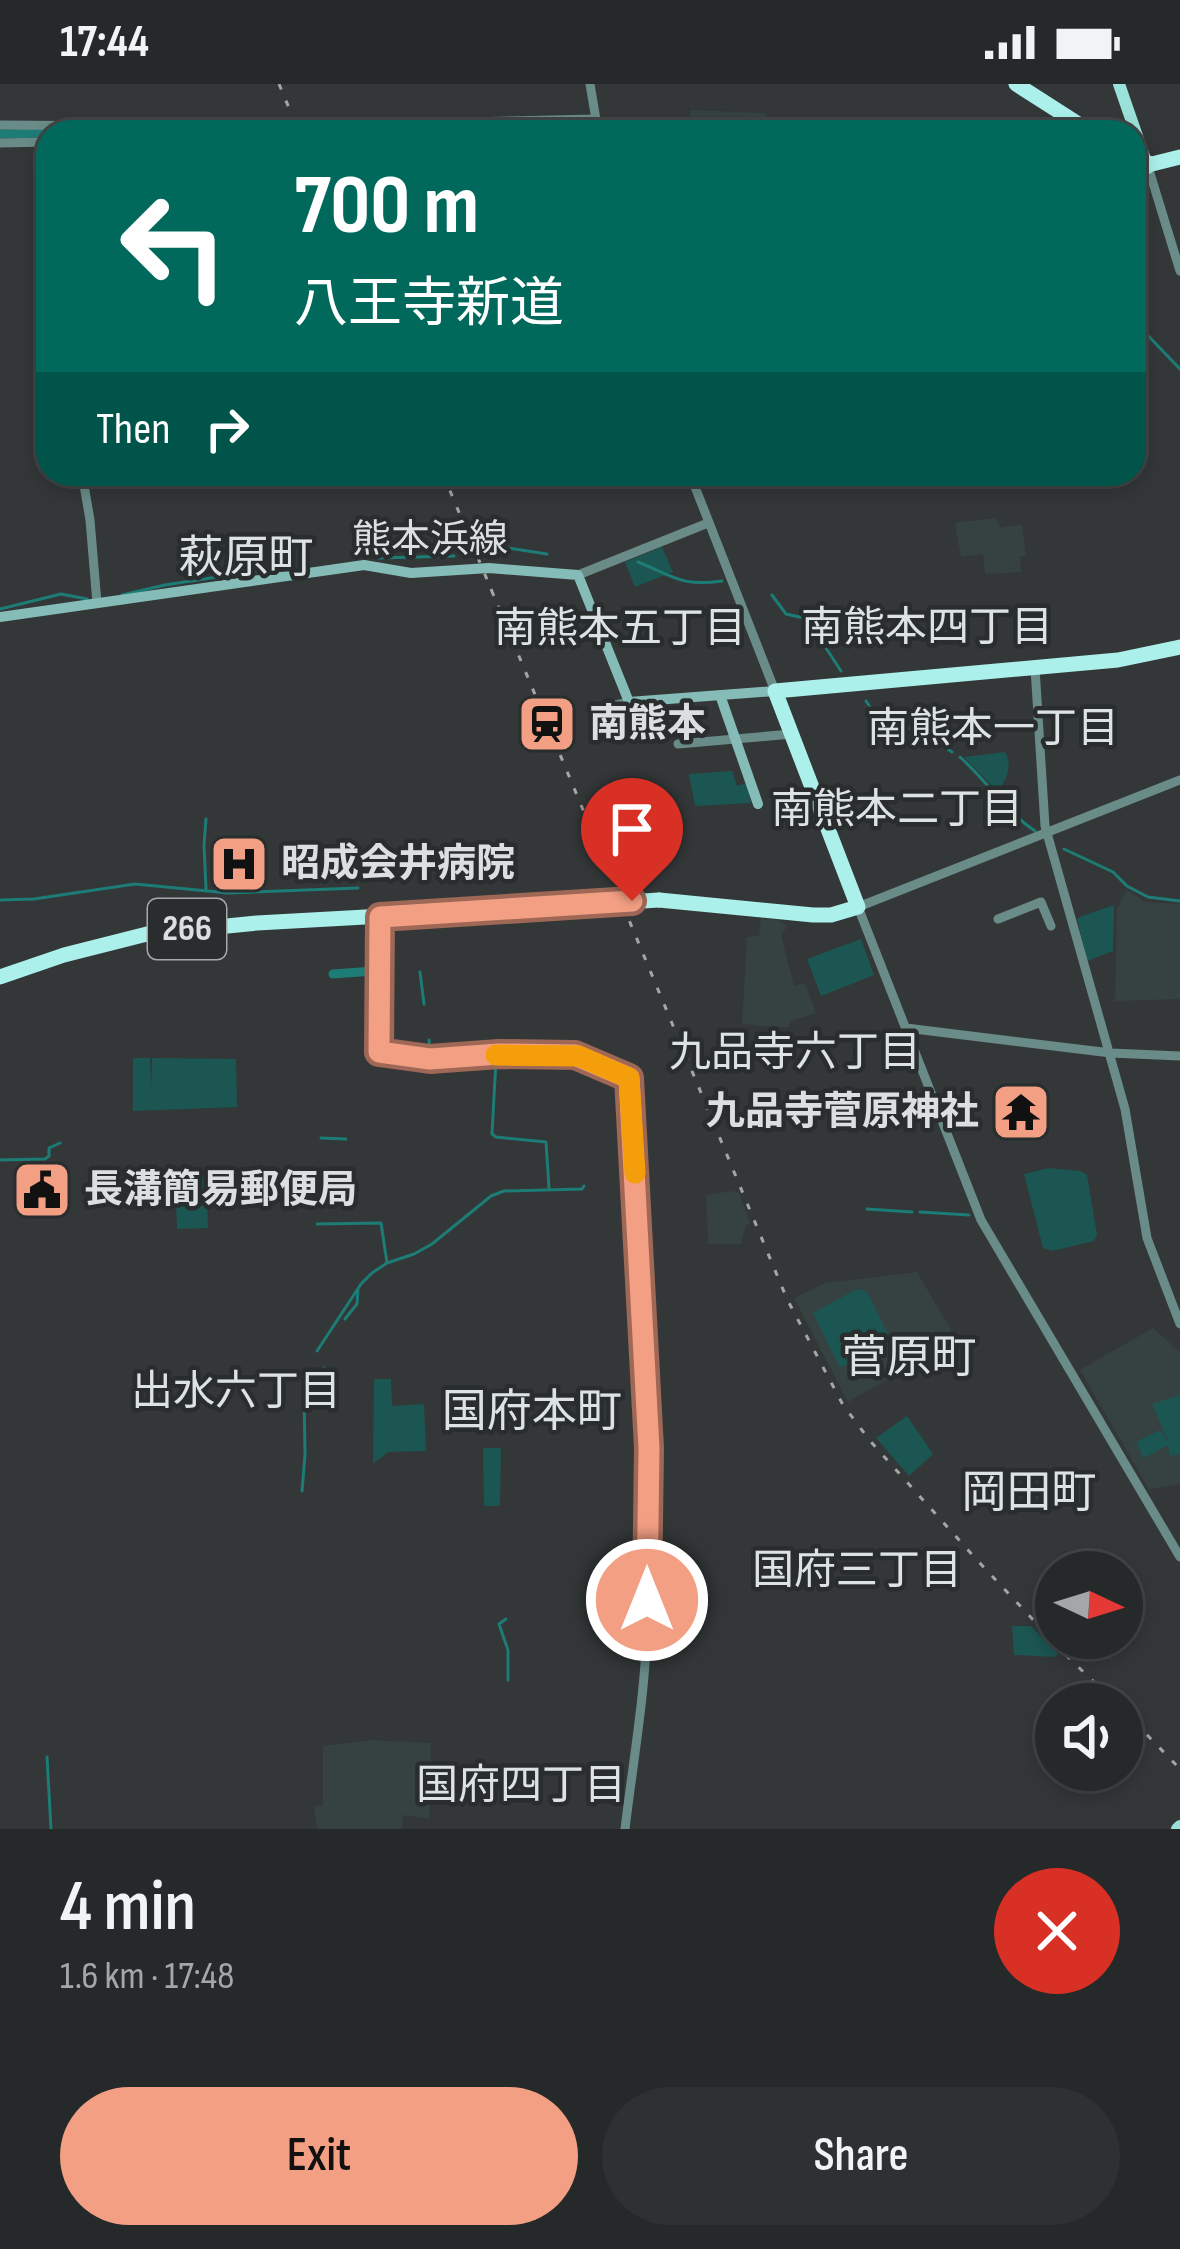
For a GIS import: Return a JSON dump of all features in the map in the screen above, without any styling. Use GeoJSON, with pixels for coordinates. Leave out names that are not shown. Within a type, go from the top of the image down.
{"type":"FeatureCollection","features":[{"type":"Feature","properties":{"kind":"highway"},"geometry":{"type":"LineString","coordinates":[[1012,84],[1063,120]]}},
{"type":"Feature","properties":{"kind":"highway"},"geometry":{"type":"LineString","coordinates":[[1012,84],[1070,120]]}},
{"type":"Feature","properties":{"kind":"highway"},"geometry":{"type":"LineString","coordinates":[[1146,164],[1180,161]]}},
{"type":"Feature","properties":{"kind":"highway"},"geometry":{"type":"LineString","coordinates":[[858,908],[775,691],[1118,660],[1180,647]]}},
{"type":"Feature","properties":{"kind":"highway","name":"266"},"geometry":{"type":"LineString","coordinates":[[0,977],[147,934],[257,923],[658,900],[813,915],[858,908]]}},
{"type":"Feature","properties":{"kind":"main road"},"geometry":{"type":"LineString","coordinates":[[1119,84],[1129,120]]}},
{"type":"Feature","properties":{"kind":"main road","name":"熊本浜線"},"geometry":{"type":"LineString","coordinates":[[0,616],[364,565],[411,573],[490,568],[578,575]]}},
{"type":"Feature","properties":{"kind":"main road"},"geometry":{"type":"LineString","coordinates":[[578,575],[623,704],[775,691]]}},
{"type":"Feature","properties":{"kind":"main road"},"geometry":{"type":"LineString","coordinates":[[720,695],[758,804]]}},
{"type":"Feature","properties":{"kind":"street"},"geometry":{"type":"LineString","coordinates":[[590,84],[596,120]]}},
{"type":"Feature","properties":{"kind":"street"},"geometry":{"type":"LineString","coordinates":[[0,125],[36,125]]}},
{"type":"Feature","properties":{"kind":"street"},"geometry":{"type":"LineString","coordinates":[[0,143],[36,142]]}},
{"type":"Feature","properties":{"kind":"street"},"geometry":{"type":"LineString","coordinates":[[1146,179],[1180,271]]}},
{"type":"Feature","properties":{"kind":"street"},"geometry":{"type":"LineString","coordinates":[[84,486],[97,602]]}},
{"type":"Feature","properties":{"kind":"street"},"geometry":{"type":"LineString","coordinates":[[694,486],[775,691]]}},
{"type":"Feature","properties":{"kind":"street"},"geometry":{"type":"LineString","coordinates":[[578,575],[708,523]]}},
{"type":"Feature","properties":{"kind":"street"},"geometry":{"type":"LineString","coordinates":[[1035,668],[1048,833],[1133,1142],[1147,1238],[1180,1324]]}},
{"type":"Feature","properties":{"kind":"street"},"geometry":{"type":"LineString","coordinates":[[678,744],[792,734]]}},
{"type":"Feature","properties":{"kind":"street"},"geometry":{"type":"LineString","coordinates":[[1180,780],[858,908],[981,1220],[1180,1557]]}},
{"type":"Feature","properties":{"kind":"street"},"geometry":{"type":"LineString","coordinates":[[998,919],[1041,902],[1051,926]]}},
{"type":"Feature","properties":{"kind":"street"},"geometry":{"type":"LineString","coordinates":[[380,917],[379,1052],[430,1059],[575,1055],[629,1078],[649,1448],[647,1629],[625,1829]]}},
{"type":"Feature","properties":{"kind":"street"},"geometry":{"type":"LineString","coordinates":[[906,1028],[1111,1053],[1180,1056]]}},
{"type":"Feature","properties":{"kind":"shaded area"},"geometry":{"type":"Polygon","coordinates":[[[690,110],[766,113],[766,120],[690,120],[690,110]]]}},
{"type":"Feature","properties":{"kind":"shaded area"},"geometry":{"type":"Polygon","coordinates":[[[996,518],[1000,528],[1022,524],[1026,556],[1020,556],[1021,572],[985,574],[983,554],[961,557],[955,523],[996,518]]]}},
{"type":"Feature","properties":{"kind":"shaded area"},"geometry":{"type":"Polygon","coordinates":[[[662,547],[673,572],[635,587],[625,562],[662,547]]]}},
{"type":"Feature","properties":{"kind":"shaded area"},"geometry":{"type":"Polygon","coordinates":[[[1005,752],[1008,773],[997,791],[964,757],[1005,752]]]}},
{"type":"Feature","properties":{"kind":"shaded area"},"geometry":{"type":"Polygon","coordinates":[[[732,771],[737,786],[747,783],[751,803],[695,806],[689,774],[732,771]]]}},
{"type":"Feature","properties":{"kind":"shaded area"},"geometry":{"type":"Polygon","coordinates":[[[1127,890],[1145,902],[1180,904],[1180,999],[1115,1001],[1117,909],[1127,890]]]}},
{"type":"Feature","properties":{"kind":"shaded area"},"geometry":{"type":"Polygon","coordinates":[[[1114,905],[1113,951],[1087,961],[1077,918],[1114,905]]]}},
{"type":"Feature","properties":{"kind":"shaded area"},"geometry":{"type":"Polygon","coordinates":[[[761,918],[779,920],[787,927],[781,935],[794,986],[805,983],[816,1013],[791,1021],[788,1028],[742,1024],[747,937],[759,936],[761,918]]]}},
{"type":"Feature","properties":{"kind":"shaded area"},"geometry":{"type":"Polygon","coordinates":[[[861,939],[874,975],[821,996],[807,959],[861,939]]]}},
{"type":"Feature","properties":{"kind":"shaded area"},"geometry":{"type":"Polygon","coordinates":[[[133,1058],[150,1058],[151,1089],[152,1058],[236,1059],[237,1107],[133,1111],[133,1058]]]}},
{"type":"Feature","properties":{"kind":"shaded area"},"geometry":{"type":"Polygon","coordinates":[[[1049,1168],[1087,1175],[1097,1235],[1094,1241],[1052,1251],[1043,1248],[1024,1174],[1049,1168]]]}},
{"type":"Feature","properties":{"kind":"shaded area"},"geometry":{"type":"Polygon","coordinates":[[[175,1171],[206,1171],[208,1228],[177,1229],[175,1171]]]}},
{"type":"Feature","properties":{"kind":"shaded area"},"geometry":{"type":"Polygon","coordinates":[[[739,1193],[750,1223],[741,1244],[708,1244],[706,1195],[739,1193]]]}},
{"type":"Feature","properties":{"kind":"shaded area"},"geometry":{"type":"Polygon","coordinates":[[[917,1272],[957,1340],[848,1402],[794,1298],[825,1283],[917,1272]]]}},
{"type":"Feature","properties":{"kind":"shaded area"},"geometry":{"type":"Polygon","coordinates":[[[861,1289],[867,1292],[890,1338],[840,1368],[813,1313],[861,1289]]]}},
{"type":"Feature","properties":{"kind":"shaded area"},"geometry":{"type":"Polygon","coordinates":[[[1153,1328],[1180,1352],[1180,1484],[1149,1489],[1080,1370],[1153,1328]]]}},
{"type":"Feature","properties":{"kind":"shaded area"},"geometry":{"type":"Polygon","coordinates":[[[374,1379],[391,1379],[392,1406],[424,1404],[426,1451],[388,1452],[373,1464],[374,1379]]]}},
{"type":"Feature","properties":{"kind":"shaded area"},"geometry":{"type":"Polygon","coordinates":[[[1180,1395],[1180,1454],[1170,1456],[1168,1445],[1144,1458],[1136,1442],[1160,1430],[1169,1443],[1152,1404],[1180,1395]]]}},
{"type":"Feature","properties":{"kind":"shaded area"},"geometry":{"type":"Polygon","coordinates":[[[907,1416],[933,1454],[909,1476],[876,1438],[907,1416]]]}},
{"type":"Feature","properties":{"kind":"shaded area"},"geometry":{"type":"Polygon","coordinates":[[[483,1448],[501,1448],[500,1506],[484,1506],[483,1448]]]}},
{"type":"Feature","properties":{"kind":"shaded area"},"geometry":{"type":"Polygon","coordinates":[[[1012,1626],[1031,1626],[1035,1656],[1014,1655],[1012,1626]]]}},
{"type":"Feature","properties":{"kind":"shaded area"},"geometry":{"type":"Polygon","coordinates":[[[371,1740],[431,1743],[429,1819],[403,1815],[402,1829],[317,1829],[314,1806],[323,1805],[323,1746],[371,1740]]]}},
{"type":"Feature","properties":{"kind":"waterway"},"geometry":{"type":"LineString","coordinates":[[0,134],[36,133]]}},
{"type":"Feature","properties":{"kind":"waterway"},"geometry":{"type":"LineString","coordinates":[[1146,334],[1180,369]]}},
{"type":"Feature","properties":{"kind":"waterway"},"geometry":{"type":"LineString","coordinates":[[483,544],[547,554]]}},
{"type":"Feature","properties":{"kind":"waterway"},"geometry":{"type":"LineString","coordinates":[[379,558],[454,556]]}},
{"type":"Feature","properties":{"kind":"waterway"},"geometry":{"type":"LineString","coordinates":[[638,562],[687,581],[722,581]]}},
{"type":"Feature","properties":{"kind":"waterway"},"geometry":{"type":"LineString","coordinates":[[122,595],[256,571]]}},
{"type":"Feature","properties":{"kind":"waterway"},"geometry":{"type":"LineString","coordinates":[[0,609],[61,594],[87,599]]}},
{"type":"Feature","properties":{"kind":"waterway"},"geometry":{"type":"LineString","coordinates":[[772,595],[786,614],[804,618],[841,671]]}},
{"type":"Feature","properties":{"kind":"waterway"},"geometry":{"type":"LineString","coordinates":[[866,701],[883,726],[917,729],[952,752]]}},
{"type":"Feature","properties":{"kind":"waterway"},"geometry":{"type":"LineString","coordinates":[[960,757],[1035,831]]}},
{"type":"Feature","properties":{"kind":"waterway"},"geometry":{"type":"LineString","coordinates":[[206,819],[206,889]]}},
{"type":"Feature","properties":{"kind":"waterway"},"geometry":{"type":"LineString","coordinates":[[1064,849],[1113,872],[1148,897],[1180,901]]}},
{"type":"Feature","properties":{"kind":"waterway"},"geometry":{"type":"LineString","coordinates":[[0,900],[135,884],[228,893],[358,888]]}},
{"type":"Feature","properties":{"kind":"waterway"},"geometry":{"type":"LineString","coordinates":[[333,974],[374,971]]}},
{"type":"Feature","properties":{"kind":"waterway"},"geometry":{"type":"LineString","coordinates":[[420,972],[424,1004]]}},
{"type":"Feature","properties":{"kind":"waterway"},"geometry":{"type":"LineString","coordinates":[[429,1040],[430,1054]]}},
{"type":"Feature","properties":{"kind":"waterway"},"geometry":{"type":"LineString","coordinates":[[496,1060],[492,1134],[546,1142],[549,1188]]}},
{"type":"Feature","properties":{"kind":"waterway"},"geometry":{"type":"LineString","coordinates":[[321,1138],[346,1139]]}},
{"type":"Feature","properties":{"kind":"waterway"},"geometry":{"type":"LineString","coordinates":[[0,1160],[45,1159],[49,1148],[60,1143]]}},
{"type":"Feature","properties":{"kind":"waterway"},"geometry":{"type":"LineString","coordinates":[[317,1351],[372,1273],[432,1244],[491,1196],[584,1186]]}},
{"type":"Feature","properties":{"kind":"waterway"},"geometry":{"type":"LineString","coordinates":[[867,1209],[912,1212]]}},
{"type":"Feature","properties":{"kind":"waterway"},"geometry":{"type":"LineString","coordinates":[[920,1212],[969,1215]]}},
{"type":"Feature","properties":{"kind":"waterway"},"geometry":{"type":"LineString","coordinates":[[317,1224],[381,1223],[387,1263]]}},
{"type":"Feature","properties":{"kind":"waterway"},"geometry":{"type":"LineString","coordinates":[[345,1319],[357,1304],[358,1290]]}},
{"type":"Feature","properties":{"kind":"waterway"},"geometry":{"type":"LineString","coordinates":[[302,1491],[304,1392],[322,1382],[324,1368]]}},
{"type":"Feature","properties":{"kind":"waterway"},"geometry":{"type":"LineString","coordinates":[[506,1619],[499,1624],[508,1650],[508,1680]]}},
{"type":"Feature","properties":{"kind":"waterway"},"geometry":{"type":"LineString","coordinates":[[47,1757],[51,1829]]}},
{"type":"Feature","properties":{"kind":"railway"},"geometry":{"type":"LineString","coordinates":[[279,84],[294,120]]}},
{"type":"Feature","properties":{"kind":"railway"},"geometry":{"type":"LineString","coordinates":[[448,486],[496,601]]}},
{"type":"Feature","properties":{"kind":"railway"},"geometry":{"type":"LineString","coordinates":[[491,589],[787,1299],[843,1405],[977,1560],[1095,1683]]}},
{"type":"Feature","properties":{"kind":"railway"},"geometry":{"type":"LineString","coordinates":[[1143,1731],[1180,1769]]}},
{"type":"Feature","properties":{"kind":"slow traffic"},"geometry":{"type":"LineString","coordinates":[[496,1055],[579,1056],[629,1078],[635,1173]]}},
{"type":"Feature","properties":{"kind":"place","name":"南熊本"},"geometry":{"type":"Point","coordinates":[547,724]}},
{"type":"Feature","properties":{"kind":"place","name":"昭成会井病院"},"geometry":{"type":"Point","coordinates":[239,864]}},
{"type":"Feature","properties":{"kind":"place","name":"九品寺菅原神社"},"geometry":{"type":"Point","coordinates":[1021,1112]}},
{"type":"Feature","properties":{"kind":"place","name":"長溝簡易郵便局"},"geometry":{"type":"Point","coordinates":[42,1190]}},
{"type":"Feature","properties":{"kind":"district","name":"萩原町"},"geometry":{"type":"Point","coordinates":[246,558]}},
{"type":"Feature","properties":{"kind":"district","name":"南熊本四丁目"},"geometry":{"type":"Point","coordinates":[927,628]}},
{"type":"Feature","properties":{"kind":"district","name":"南熊本五丁目"},"geometry":{"type":"Point","coordinates":[620,629]}},
{"type":"Feature","properties":{"kind":"district","name":"南熊本一丁目"},"geometry":{"type":"Point","coordinates":[993,729]}},
{"type":"Feature","properties":{"kind":"district","name":"南熊本二丁目"},"geometry":{"type":"Point","coordinates":[897,810]}},
{"type":"Feature","properties":{"kind":"district","name":"九品寺六丁目"},"geometry":{"type":"Point","coordinates":[795,1053]}},
{"type":"Feature","properties":{"kind":"district","name":"菅原町"},"geometry":{"type":"Point","coordinates":[909,1358]}},
{"type":"Feature","properties":{"kind":"district","name":"出水六丁目"},"geometry":{"type":"Point","coordinates":[236,1392]}},
{"type":"Feature","properties":{"kind":"district","name":"国府本町"},"geometry":{"type":"Point","coordinates":[532,1412]}},
{"type":"Feature","properties":{"kind":"district","name":"岡田町"},"geometry":{"type":"Point","coordinates":[1029,1493]}},
{"type":"Feature","properties":{"kind":"district","name":"国府三丁目"},"geometry":{"type":"Point","coordinates":[857,1571]}},
{"type":"Feature","properties":{"kind":"district","name":"国府四丁目"},"geometry":{"type":"Point","coordinates":[521,1786]}},
{"type":"Feature","properties":{"kind":"route"},"geometry":{"type":"LineString","coordinates":[[632,901],[380,917],[379,1052],[430,1059],[575,1055],[629,1078],[649,1448],[647,1600]]}}]}
